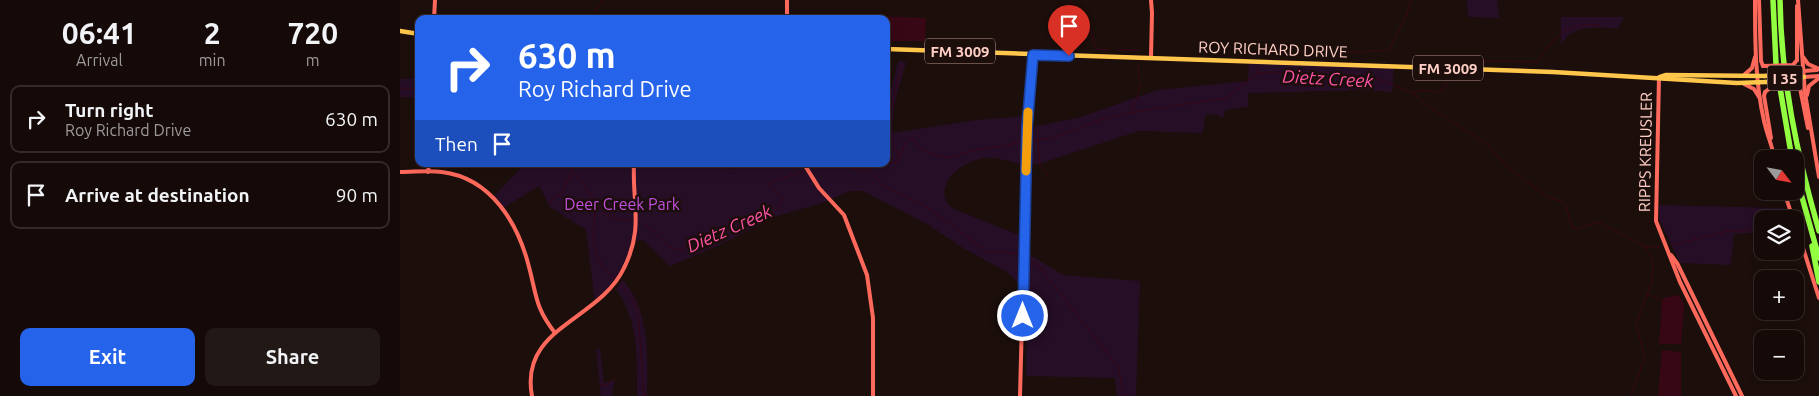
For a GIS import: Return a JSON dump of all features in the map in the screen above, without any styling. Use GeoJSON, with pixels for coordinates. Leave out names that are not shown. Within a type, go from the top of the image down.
{"type":"FeatureCollection","features":[{"type":"Feature","properties":{"kind":"highway","name":"I 35"},"geometry":{"type":"LineString","coordinates":[[1772,0],[1780,94],[1790,150]]}},
{"type":"Feature","properties":{"kind":"highway","name":"I 35"},"geometry":{"type":"LineString","coordinates":[[1780,0],[1782,51],[1789,106],[1819,231]]}},
{"type":"Feature","properties":{"kind":"highway"},"geometry":{"type":"LineString","coordinates":[[1803,200],[1819,258]]}},
{"type":"Feature","properties":{"kind":"highway"},"geometry":{"type":"LineString","coordinates":[[1811,204],[1819,222]]}},
{"type":"Feature","properties":{"kind":"highway"},"geometry":{"type":"LineString","coordinates":[[1806,212],[1819,282]]}},
{"type":"Feature","properties":{"kind":"main road"},"geometry":{"type":"LineString","coordinates":[[400,31],[415,33]]}},
{"type":"Feature","properties":{"kind":"main road","name":"ROY RICHARD DRIVE"},"geometry":{"type":"LineString","coordinates":[[890,49],[1033,55],[1151,57],[1742,83],[1758,82]]}},
{"type":"Feature","properties":{"kind":"main road","name":"FM 3009"},"geometry":{"type":"LineString","coordinates":[[1758,82],[1803,71]]}},
{"type":"Feature","properties":{"kind":"main road","name":"ROY RICHARD DRIVE"},"geometry":{"type":"LineString","coordinates":[[1659,78],[1666,75],[1758,77]]}},
{"type":"Feature","properties":{"kind":"main road","name":"FM 3009"},"geometry":{"type":"LineString","coordinates":[[1758,77],[1765,79],[1804,77]]}},
{"type":"Feature","properties":{"kind":"street"},"geometry":{"type":"LineString","coordinates":[[434,15],[435,0]]}},
{"type":"Feature","properties":{"kind":"street"},"geometry":{"type":"LineString","coordinates":[[787,0],[787,15]]}},
{"type":"Feature","properties":{"kind":"street"},"geometry":{"type":"LineString","coordinates":[[1151,0],[1151,57]]}},
{"type":"Feature","properties":{"kind":"street"},"geometry":{"type":"LineString","coordinates":[[1757,0],[1756,52],[1758,82],[1760,99],[1772,150]]}},
{"type":"Feature","properties":{"kind":"street"},"geometry":{"type":"LineString","coordinates":[[1757,0],[1763,66],[1793,65],[1797,60],[1798,0]]}},
{"type":"Feature","properties":{"kind":"street"},"geometry":{"type":"LineString","coordinates":[[1798,0],[1806,100],[1819,177]]}},
{"type":"Feature","properties":{"kind":"street"},"geometry":{"type":"LineString","coordinates":[[1739,77],[1752,68],[1756,52]]}},
{"type":"Feature","properties":{"kind":"street"},"geometry":{"type":"LineString","coordinates":[[1020,396],[1027,132],[1033,55]]}},
{"type":"Feature","properties":{"kind":"street"},"geometry":{"type":"LineString","coordinates":[[1802,55],[1808,64],[1819,69]]}},
{"type":"Feature","properties":{"kind":"street","name":"FM 3009"},"geometry":{"type":"LineString","coordinates":[[1803,71],[1819,69]]}},
{"type":"Feature","properties":{"kind":"street","name":"FM 3009"},"geometry":{"type":"LineString","coordinates":[[1804,77],[1819,77]]}},
{"type":"Feature","properties":{"kind":"street"},"geometry":{"type":"LineString","coordinates":[[1806,100],[1809,86],[1819,77]]}},
{"type":"Feature","properties":{"kind":"street","name":"RIPPS KREUSLER"},"geometry":{"type":"LineString","coordinates":[[1659,78],[1654,208],[1658,228],[1680,282],[1736,396]]}},
{"type":"Feature","properties":{"kind":"street"},"geometry":{"type":"LineString","coordinates":[[1742,83],[1754,89],[1760,99]]}},
{"type":"Feature","properties":{"kind":"street"},"geometry":{"type":"LineString","coordinates":[[1771,145],[1771,130],[1764,96],[1769,89],[1796,86],[1800,88],[1806,121],[1814,147]]}},
{"type":"Feature","properties":{"kind":"street"},"geometry":{"type":"LineString","coordinates":[[428,172],[429,167]]}},
{"type":"Feature","properties":{"kind":"street"},"geometry":{"type":"LineString","coordinates":[[532,396],[531,380],[535,358],[543,344],[600,300],[612,288],[625,267],[633,246],[637,221],[634,167]]}},
{"type":"Feature","properties":{"kind":"street"},"geometry":{"type":"LineString","coordinates":[[806,167],[812,178],[844,215],[855,239],[868,280],[874,335],[873,396]]}},
{"type":"Feature","properties":{"kind":"street"},"geometry":{"type":"LineString","coordinates":[[400,172],[447,173],[469,180],[485,190],[502,207],[524,248],[538,309],[555,334]]}},
{"type":"Feature","properties":{"kind":"street"},"geometry":{"type":"LineString","coordinates":[[1804,251],[1819,298]]}},
{"type":"Feature","properties":{"kind":"street","name":"RIPPS KREUSLER"},"geometry":{"type":"LineString","coordinates":[[1670,254],[1677,263],[1742,396]]}},
{"type":"Feature","properties":{"kind":"green space"},"geometry":{"type":"Polygon","coordinates":[[[1467,0],[1497,0],[1499,18],[1468,17],[1467,0]]]}},
{"type":"Feature","properties":{"kind":"green space"},"geometry":{"type":"Polygon","coordinates":[[[1561,17],[1624,17],[1618,28],[1585,28],[1571,33],[1561,46],[1561,17]]]}},
{"type":"Feature","properties":{"kind":"green space","name":"Deer Creek Park"},"geometry":{"type":"Polygon","coordinates":[[[898,61],[906,62],[894,106],[893,133],[976,120],[1027,116],[1028,128],[1081,117],[1157,90],[1248,81],[1249,61],[1394,66],[1392,92],[1368,90],[1248,93],[1248,107],[1225,110],[1223,118],[1216,114],[1205,115],[1203,133],[1139,131],[1039,164],[1028,165],[986,158],[978,159],[957,170],[947,182],[944,192],[946,200],[954,209],[1024,237],[1023,288],[1007,272],[963,248],[927,224],[863,191],[850,191],[819,204],[777,216],[722,244],[670,266],[643,240],[634,241],[619,278],[595,304],[586,230],[550,207],[539,186],[503,208],[493,197],[522,167],[726,167],[726,169],[744,167],[890,167],[890,94],[898,61]]]}},
{"type":"Feature","properties":{"kind":"green space"},"geometry":{"type":"Polygon","coordinates":[[[415,78],[415,98],[400,97],[400,79],[415,78]]]}},
{"type":"Feature","properties":{"kind":"green space"},"geometry":{"type":"Polygon","coordinates":[[[1659,205],[1784,208],[1785,210],[1754,210],[1754,233],[1734,234],[1731,265],[1680,263],[1659,219],[1659,205]]]}},
{"type":"Feature","properties":{"kind":"green space"},"geometry":{"type":"Polygon","coordinates":[[[1027,253],[1063,275],[1140,281],[1136,396],[1117,396],[1115,378],[1026,376],[1027,253]]]}},
{"type":"Feature","properties":{"kind":"green space"},"geometry":{"type":"Polygon","coordinates":[[[623,280],[632,292],[643,320],[647,350],[647,396],[637,396],[633,327],[624,301],[616,289],[623,280]]]}},
{"type":"Feature","properties":{"kind":"green space"},"geometry":{"type":"Polygon","coordinates":[[[596,349],[600,349],[604,383],[615,380],[611,396],[601,396],[596,349]]]}},
{"type":"Feature","properties":{"kind":"shaded area"},"geometry":{"type":"Polygon","coordinates":[[[890,17],[926,18],[925,41],[890,41],[890,17]]]}},
{"type":"Feature","properties":{"kind":"shaded area"},"geometry":{"type":"Polygon","coordinates":[[[1679,295],[1684,304],[1681,344],[1659,344],[1662,302],[1664,298],[1679,295]]]}},
{"type":"Feature","properties":{"kind":"shaded area"},"geometry":{"type":"Polygon","coordinates":[[[1662,350],[1681,352],[1681,396],[1658,396],[1662,350]]]}},
{"type":"Feature","properties":{"kind":"waterway"},"geometry":{"type":"LineString","coordinates":[[593,15],[603,0]]}},
{"type":"Feature","properties":{"kind":"waterway"},"geometry":{"type":"LineString","coordinates":[[1070,0],[1090,30],[1096,49],[1110,50]]}},
{"type":"Feature","properties":{"kind":"waterway"},"geometry":{"type":"LineString","coordinates":[[1276,50],[1318,54],[1389,50],[1407,14],[1411,0]]}},
{"type":"Feature","properties":{"kind":"waterway"},"geometry":{"type":"LineString","coordinates":[[1478,61],[1537,62],[1555,38],[1562,33],[1577,26],[1599,25]]}},
{"type":"Feature","properties":{"kind":"waterway"},"geometry":{"type":"LineString","coordinates":[[1264,53],[1271,49]]}},
{"type":"Feature","properties":{"kind":"waterway"},"geometry":{"type":"LineString","coordinates":[[1118,50],[1138,50]]}},
{"type":"Feature","properties":{"kind":"waterway"},"geometry":{"type":"LineString","coordinates":[[1453,61],[1458,60]]}},
{"type":"Feature","properties":{"kind":"waterway"},"geometry":{"type":"LineString","coordinates":[[890,111],[902,64]]}},
{"type":"Feature","properties":{"kind":"waterway"},"geometry":{"type":"LineString","coordinates":[[1138,65],[1139,78]]}},
{"type":"Feature","properties":{"kind":"waterway","name":"Dietz Creek"},"geometry":{"type":"LineString","coordinates":[[1257,74],[1258,67]]}},
{"type":"Feature","properties":{"kind":"waterway","name":"Dietz Creek"},"geometry":{"type":"LineString","coordinates":[[890,163],[897,162],[905,144],[912,138],[924,151],[947,158],[975,150],[1009,145],[1023,140],[1056,137],[1102,119],[1139,111],[1227,98],[1256,74],[1268,72],[1347,75],[1381,80],[1413,93],[1429,107],[1487,144],[1507,167],[1548,197],[1560,201],[1566,206],[1572,227],[1576,229],[1599,222],[1644,246],[1653,259],[1652,281],[1636,325],[1645,357],[1631,396]]}},
{"type":"Feature","properties":{"kind":"waterway"},"geometry":{"type":"LineString","coordinates":[[1413,93],[1424,90],[1436,93],[1445,88],[1451,75]]}},
{"type":"Feature","properties":{"kind":"waterway"},"geometry":{"type":"LineString","coordinates":[[1130,113],[1137,98],[1140,83]]}},
{"type":"Feature","properties":{"kind":"waterway","name":"Dietz Creek"},"geometry":{"type":"LineString","coordinates":[[400,88],[415,89]]}},
{"type":"Feature","properties":{"kind":"waterway"},"geometry":{"type":"LineString","coordinates":[[890,118],[891,139],[898,155]]}},
{"type":"Feature","properties":{"kind":"waterway"},"geometry":{"type":"LineString","coordinates":[[1038,141],[1040,166],[1048,175]]}},
{"type":"Feature","properties":{"kind":"waterway","name":"Dietz Creek"},"geometry":{"type":"LineString","coordinates":[[570,167],[603,212],[612,218],[632,221]]}},
{"type":"Feature","properties":{"kind":"waterway","name":"Dietz Creek"},"geometry":{"type":"LineString","coordinates":[[848,167],[861,171],[874,167]]}},
{"type":"Feature","properties":{"kind":"waterway","name":"Dietz Creek"},"geometry":{"type":"LineString","coordinates":[[644,223],[670,247],[681,250],[703,237],[743,226],[769,215],[777,208],[782,199],[769,185],[774,181],[806,170]]}},
{"type":"Feature","properties":{"kind":"waterway"},"geometry":{"type":"LineString","coordinates":[[868,170],[884,186],[924,205],[988,252],[1019,255]]}},
{"type":"Feature","properties":{"kind":"waterway"},"geometry":{"type":"LineString","coordinates":[[549,203],[556,196],[562,194],[572,171]]}},
{"type":"Feature","properties":{"kind":"waterway"},"geometry":{"type":"LineString","coordinates":[[596,204],[594,226],[596,253],[614,279]]}},
{"type":"Feature","properties":{"kind":"waterway"},"geometry":{"type":"LineString","coordinates":[[1674,245],[1727,231],[1754,230]]}},
{"type":"Feature","properties":{"kind":"waterway"},"geometry":{"type":"LineString","coordinates":[[1645,246],[1659,247]]}},
{"type":"Feature","properties":{"kind":"waterway"},"geometry":{"type":"LineString","coordinates":[[1025,258],[1037,264],[1119,368],[1123,396]]}},
{"type":"Feature","properties":{"kind":"waterway"},"geometry":{"type":"LineString","coordinates":[[620,284],[631,296],[638,312],[644,396]]}},
{"type":"Feature","properties":{"kind":"waterway"},"geometry":{"type":"LineString","coordinates":[[1647,294],[1662,300]]}},
{"type":"Feature","properties":{"kind":"waterway"},"geometry":{"type":"LineString","coordinates":[[599,385],[609,384],[615,377]]}},
{"type":"Feature","properties":{"kind":"slow traffic"},"geometry":{"type":"LineString","coordinates":[[1026,171],[1028,112]]}},
{"type":"Feature","properties":{"kind":"route"},"geometry":{"type":"LineString","coordinates":[[1023,316],[1027,128],[1033,55],[1069,56]]}}]}
